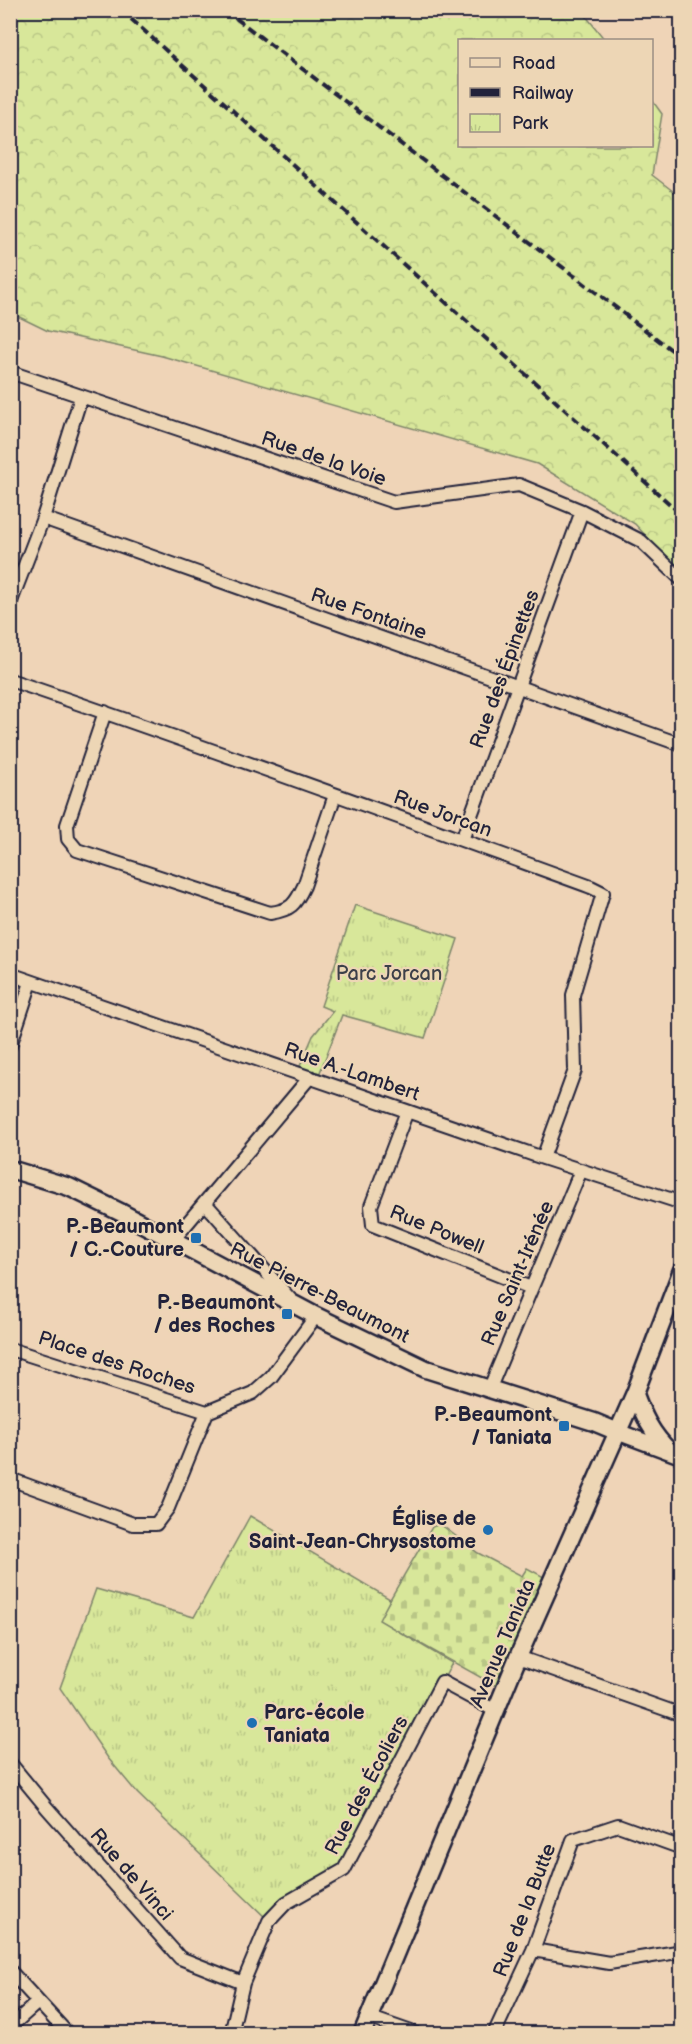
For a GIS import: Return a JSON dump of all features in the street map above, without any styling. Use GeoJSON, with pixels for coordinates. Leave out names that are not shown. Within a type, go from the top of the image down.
{"type":"FeatureCollection","features":[{"type":"Feature","properties":{"kind":"main road","name":"Rue Pierre-Beaumont"},"geometry":{"type":"LineString","coordinates":[[10,1169],[69,1188],[174,1239],[316,1316],[426,1370],[594,1422],[618,1432]]}},
{"type":"Feature","properties":{"kind":"main road","name":"Avenue Taniata"},"geometry":{"type":"LineString","coordinates":[[362,2034],[518,1657],[635,1393],[679,1280]]}},
{"type":"Feature","properties":{"kind":"street","name":"Rue de la Voie"},"geometry":{"type":"LineString","coordinates":[[10,372],[394,502],[519,485],[582,511],[641,541],[681,580]]}},
{"type":"Feature","properties":{"kind":"street"},"geometry":{"type":"LineString","coordinates":[[10,604],[43,518],[81,397]]}},
{"type":"Feature","properties":{"kind":"street","name":"Rue des Épinettes"},"geometry":{"type":"LineString","coordinates":[[462,840],[582,511]]}},
{"type":"Feature","properties":{"kind":"street","name":"Rue Fontaine"},"geometry":{"type":"LineString","coordinates":[[43,518],[681,745]]}},
{"type":"Feature","properties":{"kind":"street","name":"Rue Jorcan"},"geometry":{"type":"LineString","coordinates":[[10,680],[462,840],[603,893],[573,995],[575,1070],[543,1158]]}},
{"type":"Feature","properties":{"kind":"street"},"geometry":{"type":"LineString","coordinates":[[105,712],[68,825],[68,838],[77,850],[270,913],[285,910],[298,898],[304,886],[335,795]]}},
{"type":"Feature","properties":{"kind":"street","name":"Rue A.-Lambert"},"geometry":{"type":"LineString","coordinates":[[10,975],[681,1203]]}},
{"type":"Feature","properties":{"kind":"street"},"geometry":{"type":"LineString","coordinates":[[10,1046],[31,982]]}},
{"type":"Feature","properties":{"kind":"street"},"geometry":{"type":"LineString","coordinates":[[174,1239],[310,1077]]}},
{"type":"Feature","properties":{"kind":"street","name":"Rue Powell"},"geometry":{"type":"LineString","coordinates":[[407,1111],[371,1206],[373,1224],[531,1288]]}},
{"type":"Feature","properties":{"kind":"street","name":"Rue Saint-Irénée"},"geometry":{"type":"LineString","coordinates":[[489,1390],[581,1170]]}},
{"type":"Feature","properties":{"kind":"street"},"geometry":{"type":"LineString","coordinates":[[205,1203],[296,1305]]}},
{"type":"Feature","properties":{"kind":"street","name":"Place des Roches"},"geometry":{"type":"LineString","coordinates":[[10,1348],[207,1412],[253,1393],[271,1377],[316,1316]]}},
{"type":"Feature","properties":{"kind":"street"},"geometry":{"type":"LineString","coordinates":[[635,1393],[644,1418],[657,1439],[676,1454]]}},
{"type":"Feature","properties":{"kind":"street"},"geometry":{"type":"LineString","coordinates":[[10,1479],[133,1524],[156,1524],[168,1508],[207,1412]]}},
{"type":"Feature","properties":{"kind":"street"},"geometry":{"type":"LineString","coordinates":[[618,1432],[676,1454]]}},
{"type":"Feature","properties":{"kind":"street"},"geometry":{"type":"LineString","coordinates":[[518,1657],[681,1715]]}},
{"type":"Feature","properties":{"kind":"street","name":"Rue des Écoliers"},"geometry":{"type":"LineString","coordinates":[[231,2034],[243,1983],[269,1921],[286,1903],[344,1870],[442,1682],[496,1711]]}},
{"type":"Feature","properties":{"kind":"street","name":"Rue de Vinci"},"geometry":{"type":"LineString","coordinates":[[10,1763],[180,1959],[243,1983]]}},
{"type":"Feature","properties":{"kind":"street","name":"Rue de la Butte"},"geometry":{"type":"LineString","coordinates":[[494,2034],[533,1950],[573,1840],[618,1825],[681,1848]]}},
{"type":"Feature","properties":{"kind":"street"},"geometry":{"type":"LineString","coordinates":[[533,1950],[609,1963],[681,1950]]}},
{"type":"Feature","properties":{"kind":"street"},"geometry":{"type":"LineString","coordinates":[[10,1971],[68,2034]]}},
{"type":"Feature","properties":{"kind":"street"},"geometry":{"type":"LineString","coordinates":[[10,2027],[38,2002]]}},
{"type":"Feature","properties":{"kind":"street"},"geometry":{"type":"LineString","coordinates":[[368,2017],[417,2034]]}},
{"type":"Feature","properties":{"kind":"green space"},"geometry":{"type":"Polygon","coordinates":[[[11,11],[582,11],[604,39],[458,39],[458,147],[653,147],[653,101],[662,114],[652,175],[682,198],[681,574],[635,524],[537,464],[162,356],[48,331],[11,313],[11,11]]]}},
{"type":"Feature","properties":{"kind":"green space","name":"Parc Jorcan"},"geometry":{"type":"Polygon","coordinates":[[[355,905],[458,939],[425,1038],[342,1015],[317,1080],[297,1073],[313,1036],[333,1011],[321,1006],[355,905]]]}},
{"type":"Feature","properties":{"kind":"green space","name":"Parc-école Taniata"},"geometry":{"type":"Polygon","coordinates":[[[250,1516],[390,1599],[379,1620],[452,1663],[344,1870],[269,1921],[137,1793],[108,1758],[60,1688],[96,1589],[194,1617],[250,1516]]]}},
{"type":"Feature","properties":{"kind":"green space"},"geometry":{"type":"Polygon","coordinates":[[[440,1524],[478,1553],[522,1576],[527,1568],[544,1577],[496,1686],[378,1620],[432,1527],[440,1524]]]}},
{"type":"Feature","properties":{"kind":"railway"},"geometry":{"type":"LineString","coordinates":[[121,10],[682,515]]}},
{"type":"Feature","properties":{"kind":"railway"},"geometry":{"type":"LineString","coordinates":[[225,10],[682,358]]}},
{"type":"Feature","properties":{"kind":"place","name":"P.-Beaumont / C.-Couture"},"geometry":{"type":"Point","coordinates":[196,1238]}},
{"type":"Feature","properties":{"kind":"place","name":"P.-Beaumont / des Roches"},"geometry":{"type":"Point","coordinates":[287,1314]}},
{"type":"Feature","properties":{"kind":"place","name":"P.-Beaumont / Taniata"},"geometry":{"type":"Point","coordinates":[564,1426]}},
{"type":"Feature","properties":{"kind":"place","name":"Église de Saint-Jean-Chrysostome"},"geometry":{"type":"Point","coordinates":[488,1530]}},
{"type":"Feature","properties":{"kind":"place","name":"Parc-école Taniata"},"geometry":{"type":"Point","coordinates":[252,1723]}}]}
